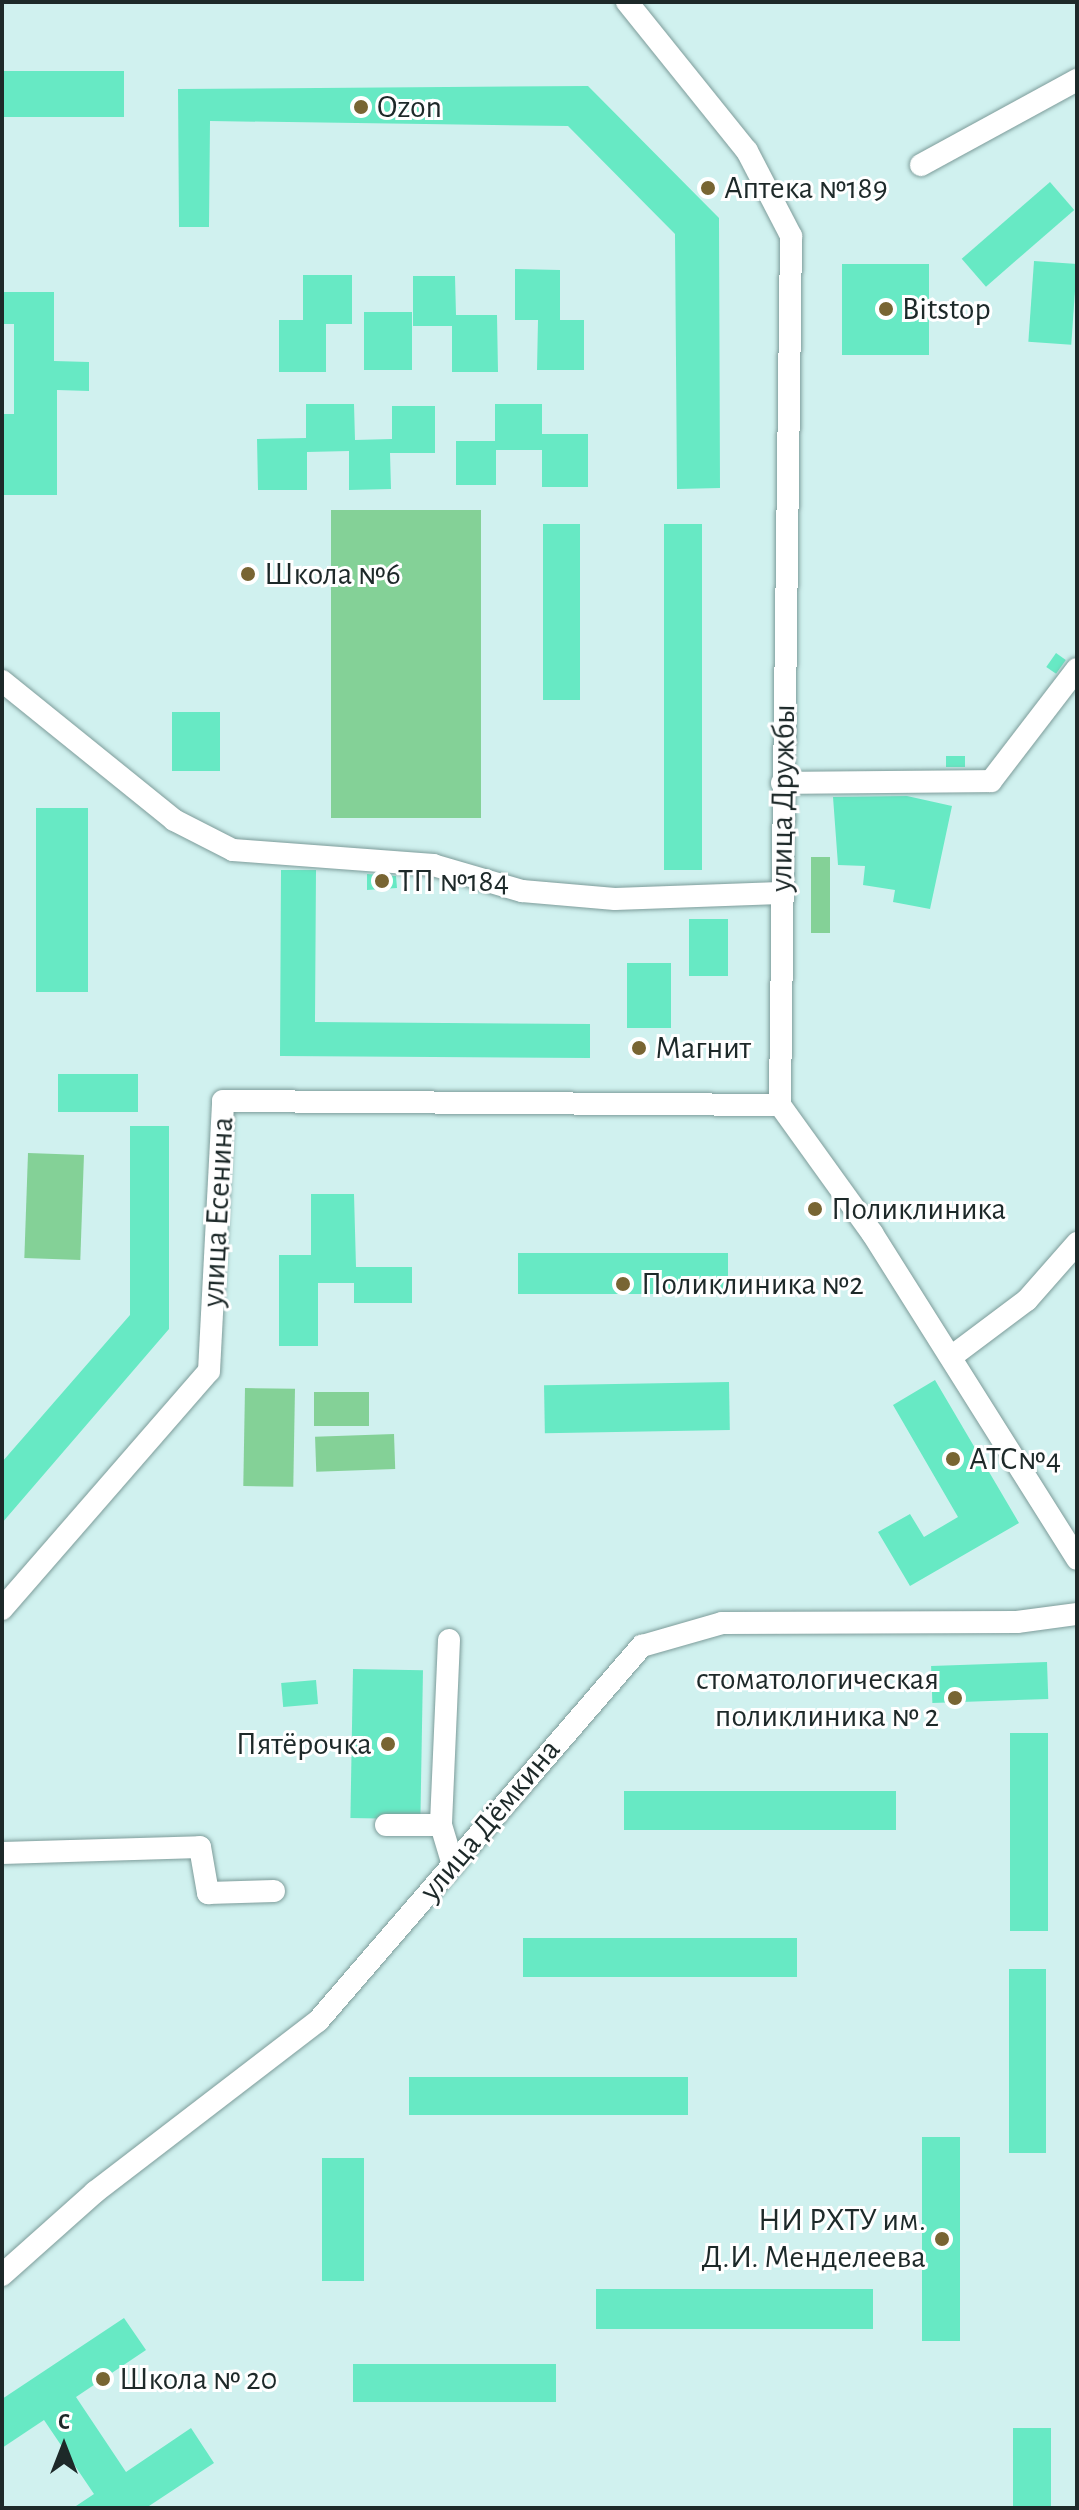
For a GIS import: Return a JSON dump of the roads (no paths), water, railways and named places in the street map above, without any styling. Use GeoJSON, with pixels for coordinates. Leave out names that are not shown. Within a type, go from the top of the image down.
{"type":"FeatureCollection","features":[{"type":"Feature","properties":{"kind":"street","name":"улица Дружбы"},"geometry":{"type":"LineString","coordinates":[[627,2],[747,151],[791,236],[780,893],[780,1105]]}},
{"type":"Feature","properties":{"kind":"street"},"geometry":{"type":"LineString","coordinates":[[921,165],[1077,80]]}},
{"type":"Feature","properties":{"kind":"street"},"geometry":{"type":"LineString","coordinates":[[782,783],[991,781],[1077,669]]}},
{"type":"Feature","properties":{"kind":"street"},"geometry":{"type":"LineString","coordinates":[[2,681],[174,820],[233,850],[433,865],[522,891],[615,899],[780,893]]}},
{"type":"Feature","properties":{"kind":"street","name":"улица Есенина"},"geometry":{"type":"LineString","coordinates":[[2,1609],[209,1371],[223,1101],[780,1105]]}},
{"type":"Feature","properties":{"kind":"street"},"geometry":{"type":"LineString","coordinates":[[780,1105],[951,1357],[1077,1559]]}},
{"type":"Feature","properties":{"kind":"street"},"geometry":{"type":"LineString","coordinates":[[951,1357],[1027,1300],[1077,1243]]}},
{"type":"Feature","properties":{"kind":"street","name":"улица Дёмкина"},"geometry":{"type":"LineString","coordinates":[[2,2275],[95,2192],[318,2021],[642,1646],[681,1629],[1077,1614]]}},
{"type":"Feature","properties":{"kind":"street"},"geometry":{"type":"LineString","coordinates":[[449,1640],[441,1825],[453,1865]]}},
{"type":"Feature","properties":{"kind":"street"},"geometry":{"type":"LineString","coordinates":[[386,1825],[441,1825]]}},
{"type":"Feature","properties":{"kind":"street"},"geometry":{"type":"LineString","coordinates":[[2,1853],[200,1847],[208,1893],[274,1891]]}},
{"type":"Feature","properties":{"kind":"place","name":"Ozon"},"geometry":{"type":"Point","coordinates":[361,107]}},
{"type":"Feature","properties":{"kind":"place","name":"Аптека №189"},"geometry":{"type":"Point","coordinates":[708,188]}},
{"type":"Feature","properties":{"kind":"place","name":"Bitstop"},"geometry":{"type":"Point","coordinates":[886,309]}},
{"type":"Feature","properties":{"kind":"place","name":"Школа №6"},"geometry":{"type":"Point","coordinates":[248,574]}},
{"type":"Feature","properties":{"kind":"place","name":"ТП №184"},"geometry":{"type":"Point","coordinates":[382,881]}},
{"type":"Feature","properties":{"kind":"place","name":"Магнит"},"geometry":{"type":"Point","coordinates":[639,1048]}},
{"type":"Feature","properties":{"kind":"place","name":"Поликлиника"},"geometry":{"type":"Point","coordinates":[815,1209]}},
{"type":"Feature","properties":{"kind":"place","name":"Поликлиника №2"},"geometry":{"type":"Point","coordinates":[623,1284]}},
{"type":"Feature","properties":{"kind":"place","name":"АТС№4"},"geometry":{"type":"Point","coordinates":[953,1459]}},
{"type":"Feature","properties":{"kind":"place","name":"стоматологическая поликлиника № 2"},"geometry":{"type":"Point","coordinates":[955,1698]}},
{"type":"Feature","properties":{"kind":"place","name":"Пятёрочка"},"geometry":{"type":"Point","coordinates":[388,1744]}},
{"type":"Feature","properties":{"kind":"place","name":"НИ РХТУ им. Д.И. Менделеева"},"geometry":{"type":"Point","coordinates":[942,2239]}},
{"type":"Feature","properties":{"kind":"place","name":"Школа № 20"},"geometry":{"type":"Point","coordinates":[103,2379]}}]}
